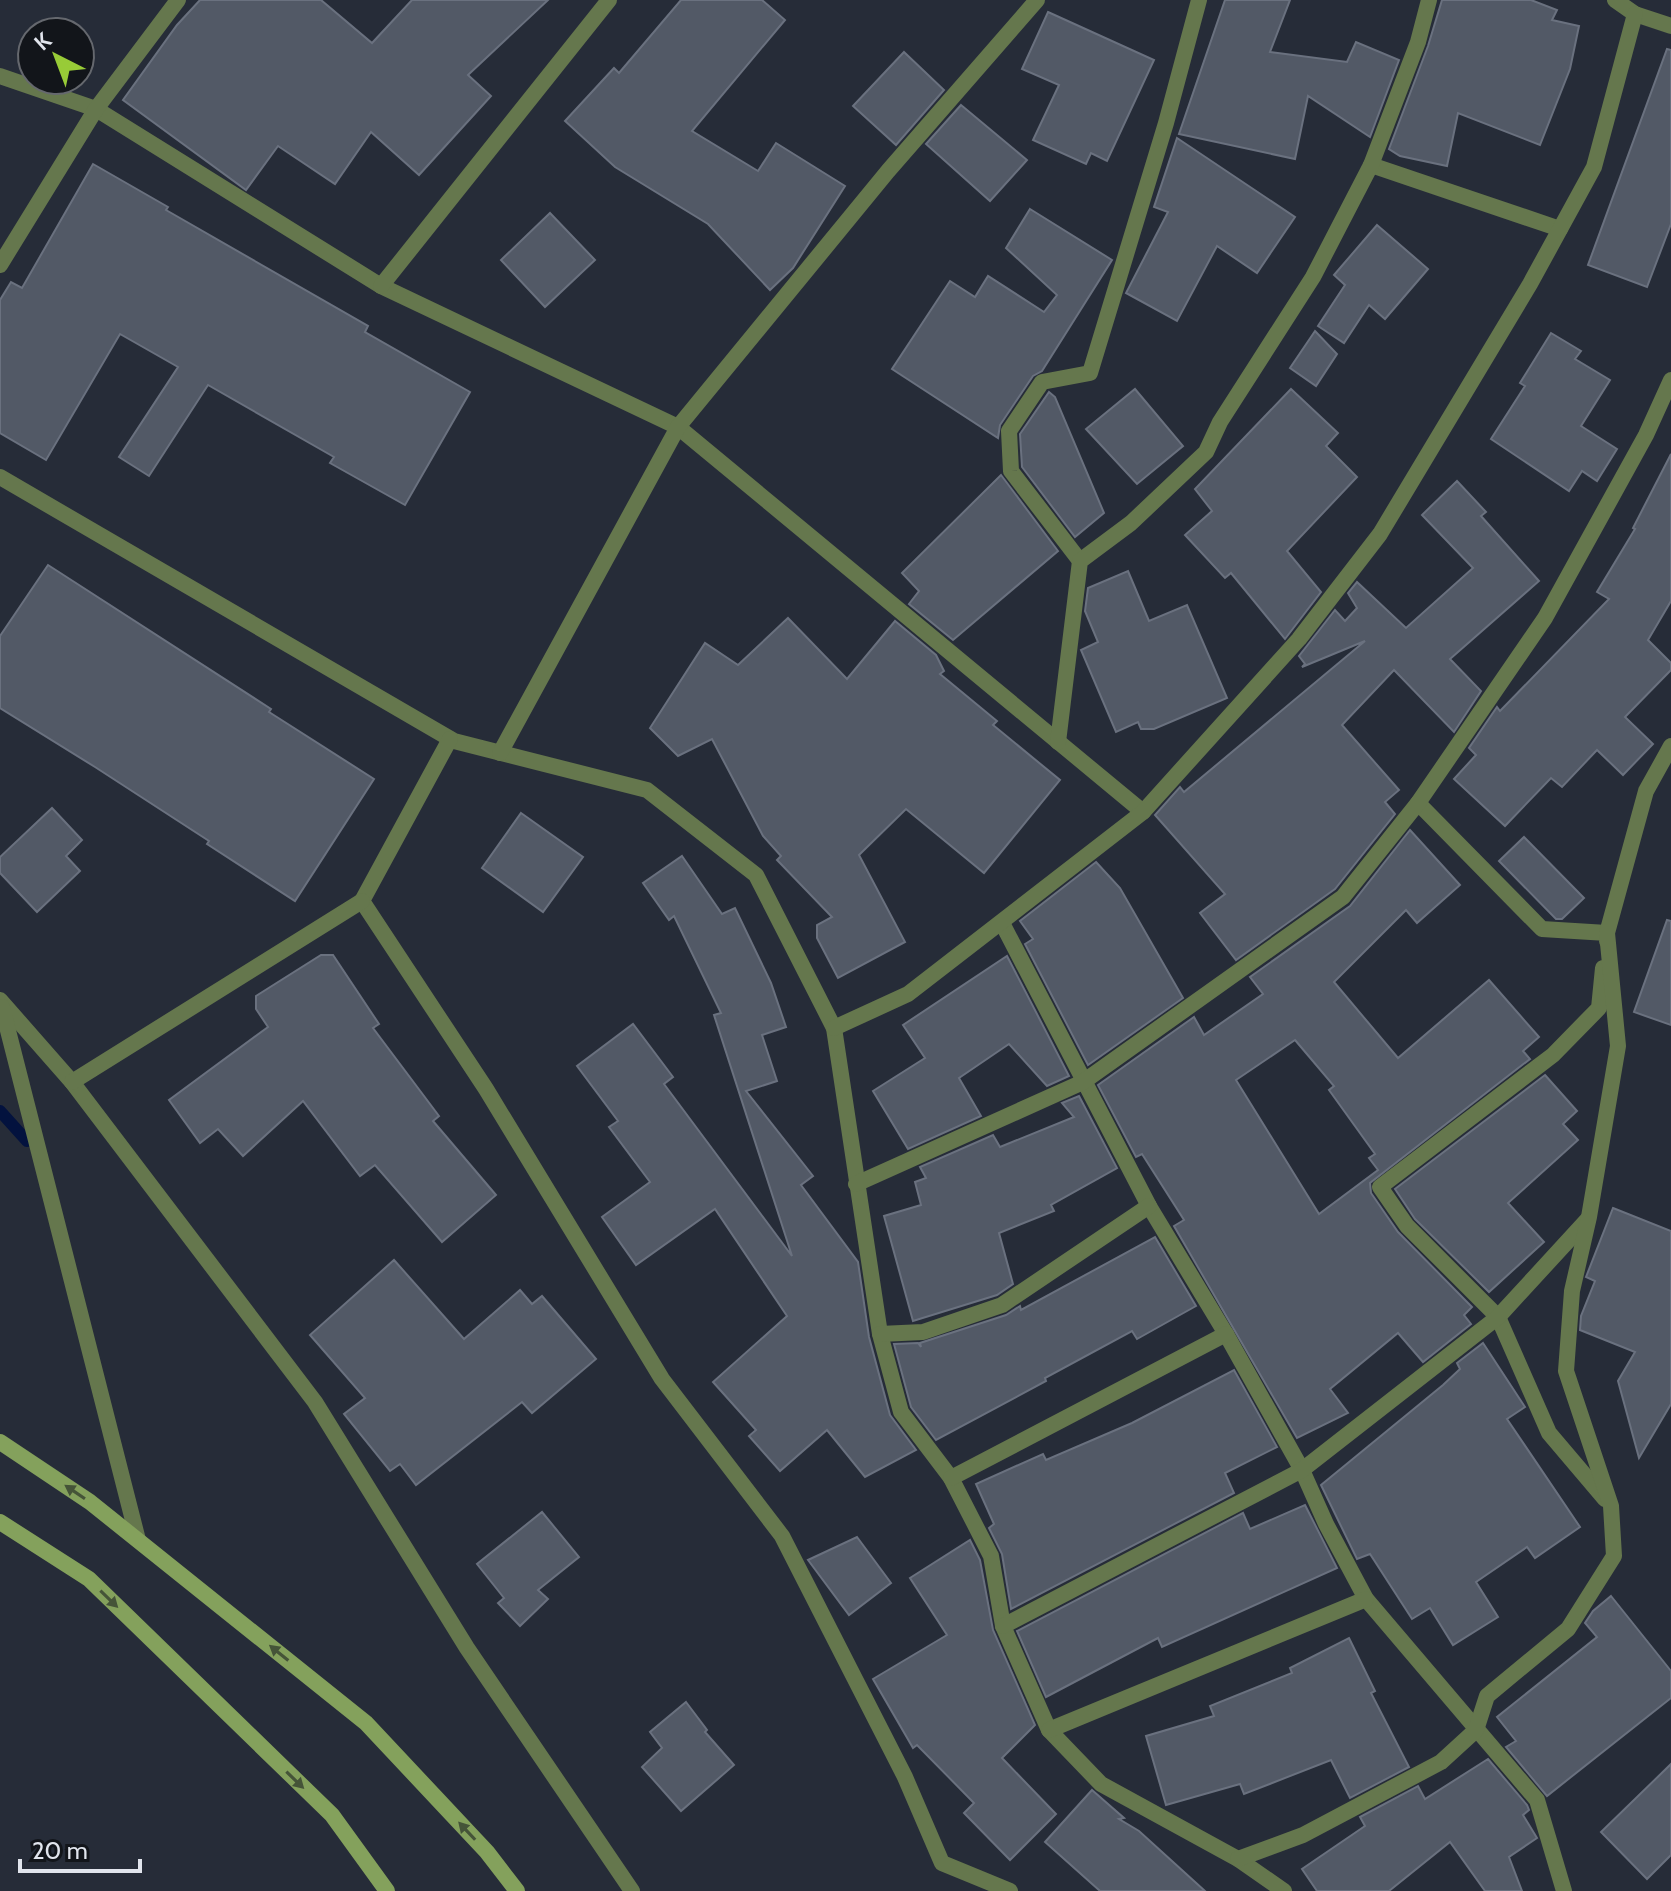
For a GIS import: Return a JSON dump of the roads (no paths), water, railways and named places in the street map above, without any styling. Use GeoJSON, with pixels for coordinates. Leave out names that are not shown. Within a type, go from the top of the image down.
{"type":"FeatureCollection","features":[{"type":"Feature","properties":{"kind":"main road"},"geometry":{"type":"LineString","coordinates":[[0,1442],[90,1502],[366,1723],[487,1852],[517,1891]]}},
{"type":"Feature","properties":{"kind":"main road"},"geometry":{"type":"LineString","coordinates":[[0,1522],[89,1579],[332,1815],[387,1891]]}},
{"type":"Feature","properties":{"kind":"street"},"geometry":{"type":"LineString","coordinates":[[0,265],[96,109],[178,0]]}},
{"type":"Feature","properties":{"kind":"street"},"geometry":{"type":"LineString","coordinates":[[381,286],[609,0]]}},
{"type":"Feature","properties":{"kind":"street"},"geometry":{"type":"LineString","coordinates":[[500,753],[678,427],[888,171],[1037,0]]}},
{"type":"Feature","properties":{"kind":"street"},"geometry":{"type":"LineString","coordinates":[[1058,742],[1080,561],[1011,471],[1009,431],[1042,382],[1090,373],[1166,123],[1199,0]]}},
{"type":"Feature","properties":{"kind":"street"},"geometry":{"type":"LineString","coordinates":[[1080,561],[1131,523],[1206,452],[1220,422],[1313,277],[1371,165],[1418,42],[1429,0]]}},
{"type":"Feature","properties":{"kind":"street"},"geometry":{"type":"LineString","coordinates":[[1615,0],[1635,14],[1671,26]]}},
{"type":"Feature","properties":{"kind":"street"},"geometry":{"type":"LineString","coordinates":[[834,1028],[908,994],[1143,812],[1299,639],[1380,534],[1530,284],[1594,167],[1635,14]]}},
{"type":"Feature","properties":{"kind":"street"},"geometry":{"type":"LineString","coordinates":[[0,76],[96,109],[381,286],[678,427],[1143,812]]}},
{"type":"Feature","properties":{"kind":"street"},"geometry":{"type":"LineString","coordinates":[[1371,165],[1560,229]]}},
{"type":"Feature","properties":{"kind":"street"},"geometry":{"type":"LineString","coordinates":[[856,1184],[1083,1082],[1343,897],[1418,803],[1545,618],[1646,435],[1671,380]]}},
{"type":"Feature","properties":{"kind":"street"},"geometry":{"type":"LineString","coordinates":[[0,477],[450,739],[647,790],[756,875],[834,1028],[880,1334],[901,1412],[951,1478],[991,1556],[1003,1626],[1049,1730],[1101,1784],[1238,1859],[1284,1891]]}},
{"type":"Feature","properties":{"kind":"street"},"geometry":{"type":"LineString","coordinates":[[72,1082],[362,901],[450,739]]}},
{"type":"Feature","properties":{"kind":"street"},"geometry":{"type":"LineString","coordinates":[[1611,1506],[1549,1433],[1498,1317],[1407,1226],[1380,1187],[1553,1055],[1599,1008],[1607,933],[1646,791],[1671,746]]}},
{"type":"Feature","properties":{"kind":"street"},"geometry":{"type":"LineString","coordinates":[[1418,803],[1542,929],[1607,933]]}},
{"type":"Feature","properties":{"kind":"street"},"geometry":{"type":"LineString","coordinates":[[362,901],[486,1089],[662,1379],[782,1536],[905,1777],[942,1863],[1010,1891]]}},
{"type":"Feature","properties":{"kind":"street"},"geometry":{"type":"LineString","coordinates":[[1002,923],[1149,1206],[1226,1334],[1302,1470],[1326,1524],[1366,1599],[1537,1800],[1564,1891]]}},
{"type":"Feature","properties":{"kind":"street"},"geometry":{"type":"LineString","coordinates":[[1238,1859],[1303,1835],[1441,1762],[1476,1730],[1487,1696],[1568,1629],[1614,1556],[1611,1506],[1566,1371],[1572,1291],[1589,1217],[1618,1046],[1607,933]]}},
{"type":"Feature","properties":{"kind":"street"},"geometry":{"type":"LineString","coordinates":[[0,1001],[72,1082],[315,1402],[467,1648],[632,1891]]}},
{"type":"Feature","properties":{"kind":"street"},"geometry":{"type":"LineString","coordinates":[[0,1001],[138,1540]]}},
{"type":"Feature","properties":{"kind":"street"},"geometry":{"type":"LineString","coordinates":[[880,1334],[923,1332],[1002,1305],[1149,1206]]}},
{"type":"Feature","properties":{"kind":"street"},"geometry":{"type":"LineString","coordinates":[[1003,1626],[1302,1470],[1498,1317],[1589,1217]]}},
{"type":"Feature","properties":{"kind":"street"},"geometry":{"type":"LineString","coordinates":[[951,1478],[1226,1334]]}},
{"type":"Feature","properties":{"kind":"street"},"geometry":{"type":"LineString","coordinates":[[1049,1730],[1366,1599]]}},
{"type":"Feature","properties":{"kind":"waterway"},"geometry":{"type":"LineString","coordinates":[[0,1111],[27,1141]]}}]}
